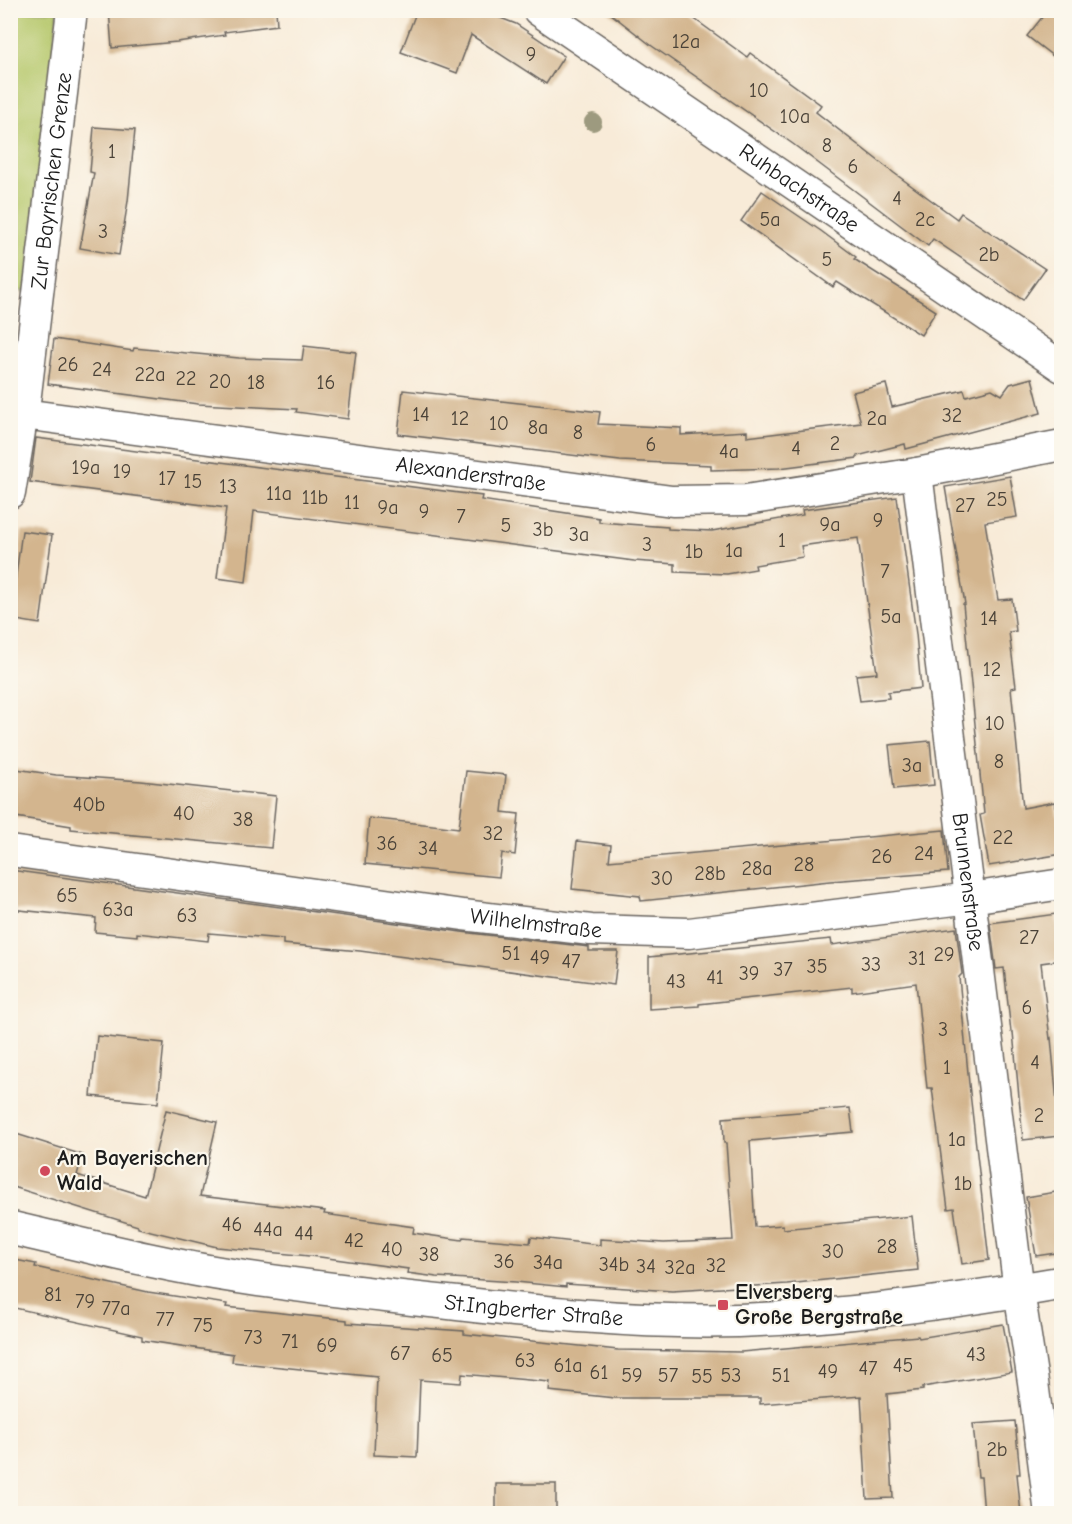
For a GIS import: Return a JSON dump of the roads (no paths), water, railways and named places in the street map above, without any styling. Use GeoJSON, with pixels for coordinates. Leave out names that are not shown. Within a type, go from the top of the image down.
{"type":"FeatureCollection","features":[{"type":"Feature","properties":{"kind":"main road","name":"St.Ingberter Straße"},"geometry":{"type":"LineString","coordinates":[[10,1228],[232,1276],[316,1288],[593,1318],[706,1321],[801,1318],[1018,1291],[1062,1283]]}},
{"type":"Feature","properties":{"kind":"street","name":"Zur Bayrischen Grenze"},"geometry":{"type":"LineString","coordinates":[[10,494],[23,414],[72,10]]}},
{"type":"Feature","properties":{"kind":"street","name":"Ruhbachstraße"},"geometry":{"type":"LineString","coordinates":[[538,10],[1062,367]]}},
{"type":"Feature","properties":{"kind":"street","name":"Alexanderstraße"},"geometry":{"type":"LineString","coordinates":[[23,414],[672,501],[746,500],[917,473],[1062,445]]}},
{"type":"Feature","properties":{"kind":"street","name":"Brunnenstraße"},"geometry":{"type":"LineString","coordinates":[[917,473],[1018,1291],[1033,1382],[1050,1514]]}},
{"type":"Feature","properties":{"kind":"street","name":"Wilhelmstraße"},"geometry":{"type":"LineString","coordinates":[[10,851],[463,915],[591,930],[689,933],[971,898],[1062,884]]}},
{"type":"Feature","properties":{"kind":"place","name":"Am Bayerischen Wald"},"geometry":{"type":"Point","coordinates":[45,1171]}},
{"type":"Feature","properties":{"kind":"place","name":"Elversberg Große Bergstraße"},"geometry":{"type":"Point","coordinates":[723,1305]}}]}
